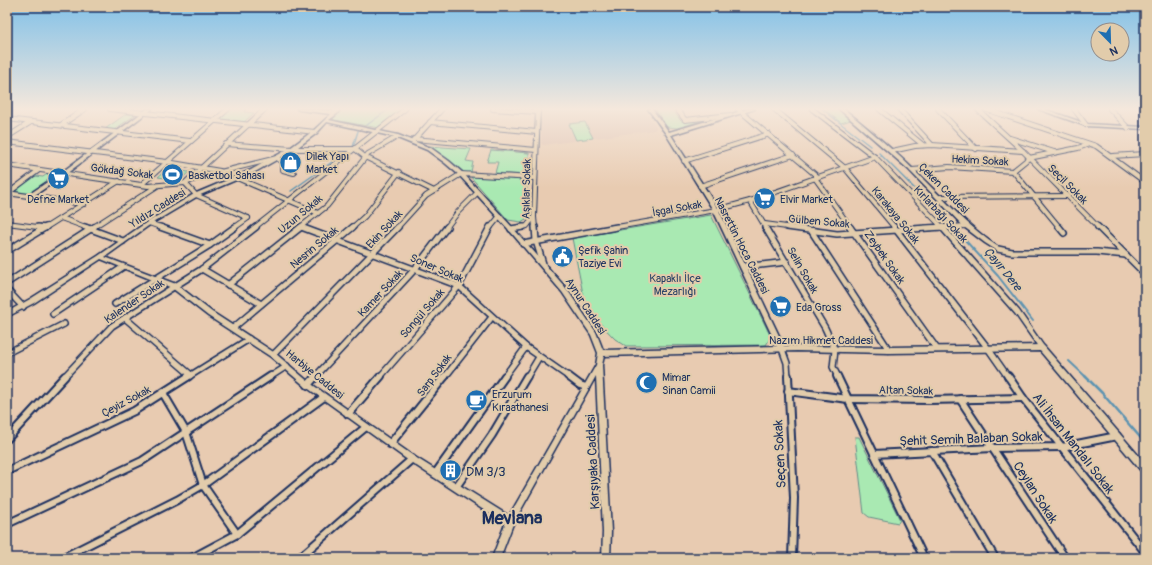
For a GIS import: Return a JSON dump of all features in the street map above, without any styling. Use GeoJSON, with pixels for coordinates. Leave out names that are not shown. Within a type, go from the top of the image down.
{"type":"FeatureCollection","features":[{"type":"Feature","properties":{"kind":"street"},"geometry":{"type":"LineString","coordinates":[[30,196],[115,135]]}},
{"type":"Feature","properties":{"kind":"street"},"geometry":{"type":"LineString","coordinates":[[139,135],[190,141]]}},
{"type":"Feature","properties":{"kind":"street"},"geometry":{"type":"LineString","coordinates":[[142,184],[196,135]]}},
{"type":"Feature","properties":{"kind":"street"},"geometry":{"type":"LineString","coordinates":[[115,304],[156,280],[248,218],[196,195],[185,183],[236,135]]}},
{"type":"Feature","properties":{"kind":"street","name":"Yıldız Caddesi"},"geometry":{"type":"LineString","coordinates":[[7,315],[100,258],[149,223],[196,195],[237,178],[277,158],[310,135]]}},
{"type":"Feature","properties":{"kind":"street","name":"Kalender Sokak"},"geometry":{"type":"LineString","coordinates":[[7,439],[112,326],[202,269],[373,135]]}},
{"type":"Feature","properties":{"kind":"street","name":"Aynur Caddesi"},"geometry":{"type":"LineString","coordinates":[[391,135],[413,141],[433,152],[460,174],[511,229],[564,290],[594,334],[601,353],[599,366],[510,522],[496,558]]}},
{"type":"Feature","properties":{"kind":"street"},"geometry":{"type":"LineString","coordinates":[[413,141],[418,135]]}},
{"type":"Feature","properties":{"kind":"street","name":"Aşıklar Sokak"},"geometry":{"type":"LineString","coordinates":[[537,135],[534,178],[534,218],[536,241],[544,268]]}},
{"type":"Feature","properties":{"kind":"street","name":"Nasrettin Hoca Caddesi"},"geometry":{"type":"LineString","coordinates":[[669,135],[716,210],[782,349]]}},
{"type":"Feature","properties":{"kind":"street"},"geometry":{"type":"LineString","coordinates":[[684,161],[765,135]]}},
{"type":"Feature","properties":{"kind":"street","name":"Zeybek Sokak"},"geometry":{"type":"LineString","coordinates":[[770,135],[817,178],[938,349]]}},
{"type":"Feature","properties":{"kind":"street","name":"Karakaya Sokak"},"geometry":{"type":"LineString","coordinates":[[806,135],[846,168],[896,229],[987,347]]}},
{"type":"Feature","properties":{"kind":"street","name":"Kırlarbağı Sokak"},"geometry":{"type":"LineString","coordinates":[[846,135],[874,157],[943,228],[1017,312],[1042,348]]}},
{"type":"Feature","properties":{"kind":"street","name":"Çeken Caddesi"},"geometry":{"type":"LineString","coordinates":[[873,135],[912,170],[968,226],[998,249]]}},
{"type":"Feature","properties":{"kind":"street"},"geometry":{"type":"LineString","coordinates":[[911,135],[923,145]]}},
{"type":"Feature","properties":{"kind":"street"},"geometry":{"type":"LineString","coordinates":[[923,135],[932,145]]}},
{"type":"Feature","properties":{"kind":"street"},"geometry":{"type":"LineString","coordinates":[[963,135],[976,149]]}},
{"type":"Feature","properties":{"kind":"street"},"geometry":{"type":"LineString","coordinates":[[1063,135],[1096,146],[1112,156],[1145,182]]}},
{"type":"Feature","properties":{"kind":"street","name":"Uzun Sokak"},"geometry":{"type":"LineString","coordinates":[[228,286],[327,206],[365,157],[397,137]]}},
{"type":"Feature","properties":{"kind":"street"},"geometry":{"type":"LineString","coordinates":[[1007,137],[1055,153]]}},
{"type":"Feature","properties":{"kind":"street","name":"Seçil Sokak"},"geometry":{"type":"LineString","coordinates":[[1007,137],[1145,274]]}},
{"type":"Feature","properties":{"kind":"street"},"geometry":{"type":"LineString","coordinates":[[413,141],[536,150]]}},
{"type":"Feature","properties":{"kind":"street"},"geometry":{"type":"LineString","coordinates":[[7,142],[167,162],[225,171]]}},
{"type":"Feature","properties":{"kind":"street"},"geometry":{"type":"LineString","coordinates":[[226,144],[292,149],[355,149],[365,157],[399,172],[434,191]]}},
{"type":"Feature","properties":{"kind":"street","name":"Hekim Sokak"},"geometry":{"type":"LineString","coordinates":[[912,170],[949,167],[1013,171],[1029,158],[1078,148],[1089,144]]}},
{"type":"Feature","properties":{"kind":"street"},"geometry":{"type":"LineString","coordinates":[[892,151],[923,145],[932,145],[1023,152]]}},
{"type":"Feature","properties":{"kind":"street"},"geometry":{"type":"LineString","coordinates":[[1112,156],[1145,154]]}},
{"type":"Feature","properties":{"kind":"street"},"geometry":{"type":"LineString","coordinates":[[700,186],[793,156]]}},
{"type":"Feature","properties":{"kind":"street","name":"İşgal Sokak"},"geometry":{"type":"LineString","coordinates":[[523,244],[716,210],[750,201],[874,157]]}},
{"type":"Feature","properties":{"kind":"street"},"geometry":{"type":"LineString","coordinates":[[277,158],[283,162],[283,170],[294,173]]}},
{"type":"Feature","properties":{"kind":"street","name":"Gökdağ Sokak"},"geometry":{"type":"LineString","coordinates":[[7,165],[158,185],[185,183],[204,176],[277,158]]}},
{"type":"Feature","properties":{"kind":"street"},"geometry":{"type":"LineString","coordinates":[[7,193],[39,170]]}},
{"type":"Feature","properties":{"kind":"street"},"geometry":{"type":"LineString","coordinates":[[1013,171],[1064,233]]}},
{"type":"Feature","properties":{"kind":"street","name":"Nesrin Sokak"},"geometry":{"type":"LineString","coordinates":[[233,328],[338,241],[364,216],[399,172]]}},
{"type":"Feature","properties":{"kind":"street"},"geometry":{"type":"LineString","coordinates":[[460,174],[534,178]]}},
{"type":"Feature","properties":{"kind":"street","name":"Ekin Sokak"},"geometry":{"type":"LineString","coordinates":[[273,355],[373,254],[426,196],[460,174]]}},
{"type":"Feature","properties":{"kind":"street"},"geometry":{"type":"LineString","coordinates":[[237,178],[318,213]]}},
{"type":"Feature","properties":{"kind":"street"},"geometry":{"type":"LineString","coordinates":[[7,251],[84,204],[119,180]]}},
{"type":"Feature","properties":{"kind":"street"},"geometry":{"type":"LineString","coordinates":[[7,283],[158,185]]}},
{"type":"Feature","properties":{"kind":"street"},"geometry":{"type":"LineString","coordinates":[[7,193],[84,204]]}},
{"type":"Feature","properties":{"kind":"street","name":"Kamer Sokak"},"geometry":{"type":"LineString","coordinates":[[308,385],[415,270],[458,212],[477,194]]}},
{"type":"Feature","properties":{"kind":"street"},"geometry":{"type":"LineString","coordinates":[[940,197],[1068,196]]}},
{"type":"Feature","properties":{"kind":"street","name":"Selin Sokak"},"geometry":{"type":"LineString","coordinates":[[750,201],[765,224],[825,328],[835,350]]}},
{"type":"Feature","properties":{"kind":"street","name":"Songül Sokak"},"geometry":{"type":"LineString","coordinates":[[348,414],[459,286],[491,226],[499,217]]}},
{"type":"Feature","properties":{"kind":"street"},"geometry":{"type":"LineString","coordinates":[[61,218],[123,241]]}},
{"type":"Feature","properties":{"kind":"street"},"geometry":{"type":"LineString","coordinates":[[511,229],[531,224],[534,218]]}},
{"type":"Feature","properties":{"kind":"street"},"geometry":{"type":"LineString","coordinates":[[7,223],[45,228]]}},
{"type":"Feature","properties":{"kind":"street"},"geometry":{"type":"LineString","coordinates":[[149,223],[210,245]]}},
{"type":"Feature","properties":{"kind":"street","name":"Gülben Sokak"},"geometry":{"type":"LineString","coordinates":[[765,224],[812,232],[837,234],[896,229],[968,226]]}},
{"type":"Feature","properties":{"kind":"street","name":"Soner Sokak"},"geometry":{"type":"LineString","coordinates":[[301,227],[459,286],[526,347],[580,385],[586,387]]}},
{"type":"Feature","properties":{"kind":"street"},"geometry":{"type":"LineString","coordinates":[[812,232],[889,350]]}},
{"type":"Feature","properties":{"kind":"street"},"geometry":{"type":"LineString","coordinates":[[998,249],[1012,252],[1097,252],[1126,255]]}},
{"type":"Feature","properties":{"kind":"street","name":"Harbiye Caddesi"},"geometry":{"type":"LineString","coordinates":[[100,258],[174,286],[210,314],[273,355],[308,385],[390,444],[510,522]]}},
{"type":"Feature","properties":{"kind":"street"},"geometry":{"type":"LineString","coordinates":[[743,267],[787,262]]}},
{"type":"Feature","properties":{"kind":"street"},"geometry":{"type":"LineString","coordinates":[[52,314],[123,267]]}},
{"type":"Feature","properties":{"kind":"street"},"geometry":{"type":"LineString","coordinates":[[202,269],[228,286],[261,304]]}},
{"type":"Feature","properties":{"kind":"street"},"geometry":{"type":"LineString","coordinates":[[7,290],[23,306]]}},
{"type":"Feature","properties":{"kind":"street","name":"Sarp Sokak"},"geometry":{"type":"LineString","coordinates":[[390,444],[492,317]]}},
{"type":"Feature","properties":{"kind":"street"},"geometry":{"type":"LineString","coordinates":[[125,318],[191,376]]}},
{"type":"Feature","properties":{"kind":"street"},"geometry":{"type":"LineString","coordinates":[[7,353],[64,324]]}},
{"type":"Feature","properties":{"kind":"street","name":"Çeyiz Sokak"},"geometry":{"type":"LineString","coordinates":[[7,471],[134,411],[249,339]]}},
{"type":"Feature","properties":{"kind":"street"},"geometry":{"type":"LineString","coordinates":[[435,474],[526,347]]}},
{"type":"Feature","properties":{"kind":"street","name":"Nazım Hikmet Caddesi"},"geometry":{"type":"LineString","coordinates":[[601,353],[782,349],[889,350],[987,347],[1042,348]]}},
{"type":"Feature","properties":{"kind":"street","name":"Ali İhsan Mandalı Sokak"},"geometry":{"type":"LineString","coordinates":[[987,347],[1023,398],[1145,552]]}},
{"type":"Feature","properties":{"kind":"street"},"geometry":{"type":"LineString","coordinates":[[1042,348],[1145,469]]}},
{"type":"Feature","properties":{"kind":"street","name":"Seçen Sokak"},"geometry":{"type":"LineString","coordinates":[[782,349],[787,363],[794,498],[792,558]]}},
{"type":"Feature","properties":{"kind":"street"},"geometry":{"type":"LineString","coordinates":[[835,350],[833,367],[924,558]]}},
{"type":"Feature","properties":{"kind":"street"},"geometry":{"type":"LineString","coordinates":[[456,487],[492,435],[539,357]]}},
{"type":"Feature","properties":{"kind":"street"},"geometry":{"type":"LineString","coordinates":[[7,524],[142,461],[287,366]]}},
{"type":"Feature","properties":{"kind":"street","name":"Karşıyaka Caddesi"},"geometry":{"type":"LineString","coordinates":[[599,366],[607,532],[606,558]]}},
{"type":"Feature","properties":{"kind":"street","name":"Altan Sokak"},"geometry":{"type":"LineString","coordinates":[[788,391],[848,399],[929,400],[1023,398]]}},
{"type":"Feature","properties":{"kind":"street"},"geometry":{"type":"LineString","coordinates":[[163,393],[186,432],[203,485],[238,534]]}},
{"type":"Feature","properties":{"kind":"street"},"geometry":{"type":"LineString","coordinates":[[62,558],[177,500],[203,485],[324,397]]}},
{"type":"Feature","properties":{"kind":"street","name":"Ceylan Sokak"},"geometry":{"type":"LineString","coordinates":[[960,399],[1065,558]]}},
{"type":"Feature","properties":{"kind":"street"},"geometry":{"type":"LineString","coordinates":[[196,557],[238,534],[366,427]]}},
{"type":"Feature","properties":{"kind":"street","name":"Şehit Semih Balaban Sokak"},"geometry":{"type":"LineString","coordinates":[[874,454],[993,448],[1062,447],[1117,436]]}},
{"type":"Feature","properties":{"kind":"street"},"geometry":{"type":"LineString","coordinates":[[932,451],[995,558]]}},
{"type":"Feature","properties":{"kind":"street"},"geometry":{"type":"LineString","coordinates":[[299,558],[412,459]]}},
{"type":"Feature","properties":{"kind":"shaded area"},"geometry":{"type":"Polygon","coordinates":[[[541,135],[615,135],[544,145],[541,144],[541,135]]]}},
{"type":"Feature","properties":{"kind":"green space"},"geometry":{"type":"Polygon","coordinates":[[[574,135],[592,135],[593,138],[576,140],[574,135]]]}},
{"type":"Feature","properties":{"kind":"green space"},"geometry":{"type":"Polygon","coordinates":[[[429,146],[471,149],[466,161],[473,162],[471,172],[464,173],[429,146]]]}},
{"type":"Feature","properties":{"kind":"green space"},"geometry":{"type":"Polygon","coordinates":[[[491,150],[529,153],[528,175],[495,173],[498,162],[487,162],[491,150]]]}},
{"type":"Feature","properties":{"kind":"green space","name":"Basketbol Sahası"},"geometry":{"type":"Polygon","coordinates":[[[167,169],[189,172],[180,180],[158,177],[167,169]]]}},
{"type":"Feature","properties":{"kind":"green space"},"geometry":{"type":"Polygon","coordinates":[[[47,174],[56,175],[31,194],[14,191],[35,176],[43,177],[47,174]]]}},
{"type":"Feature","properties":{"kind":"green space"},"geometry":{"type":"Polygon","coordinates":[[[470,176],[527,180],[526,219],[521,222],[508,220],[470,176]]]}},
{"type":"Feature","properties":{"kind":"green space","name":"Kapaklı İlçe Mezarlığı"},"geometry":{"type":"Polygon","coordinates":[[[711,215],[771,337],[766,345],[626,346],[615,339],[586,309],[572,238],[711,215]]]}},
{"type":"Feature","properties":{"kind":"green space"},"geometry":{"type":"Polygon","coordinates":[[[855,437],[859,437],[900,520],[898,523],[869,517],[864,513],[855,437]]]}},
{"type":"Feature","properties":{"kind":"waterway"},"geometry":{"type":"LineString","coordinates":[[353,147],[357,135]]}},
{"type":"Feature","properties":{"kind":"waterway"},"geometry":{"type":"LineString","coordinates":[[856,135],[870,146]]}},
{"type":"Feature","properties":{"kind":"waterway"},"geometry":{"type":"LineString","coordinates":[[291,191],[346,152]]}},
{"type":"Feature","properties":{"kind":"waterway"},"geometry":{"type":"LineString","coordinates":[[879,153],[953,227]]}},
{"type":"Feature","properties":{"kind":"waterway","name":"Çayır Dere"},"geometry":{"type":"LineString","coordinates":[[953,227],[998,276],[1033,321]]}},
{"type":"Feature","properties":{"kind":"waterway","name":"Çayır Dere"},"geometry":{"type":"LineString","coordinates":[[1069,361],[1086,377]]}},
{"type":"Feature","properties":{"kind":"waterway","name":"Çayır Dere"},"geometry":{"type":"LineString","coordinates":[[1086,377],[1102,393],[1145,443]]}},
{"type":"Feature","properties":{"kind":"place","name":"Dilek Yapı Market"},"geometry":{"type":"Point","coordinates":[291,162]}},
{"type":"Feature","properties":{"kind":"place","name":"Basketbol Sahası"},"geometry":{"type":"Point","coordinates":[173,175]}},
{"type":"Feature","properties":{"kind":"place","name":"Defne Market"},"geometry":{"type":"Point","coordinates":[58,179]}},
{"type":"Feature","properties":{"kind":"place","name":"Elvir Market"},"geometry":{"type":"Point","coordinates":[765,199]}},
{"type":"Feature","properties":{"kind":"place","name":"Şefik Şahin Taziye Evi"},"geometry":{"type":"Point","coordinates":[562,256]}},
{"type":"Feature","properties":{"kind":"place","name":"Eda Gross"},"geometry":{"type":"Point","coordinates":[780,307]}},
{"type":"Feature","properties":{"kind":"place","name":"Mimar Sinan Camii"},"geometry":{"type":"Point","coordinates":[646,383]}},
{"type":"Feature","properties":{"kind":"place","name":"Erzurum Kıraathanesi"},"geometry":{"type":"Point","coordinates":[476,400]}},
{"type":"Feature","properties":{"kind":"place","name":"DM 3/3"},"geometry":{"type":"Point","coordinates":[451,471]}},
{"type":"Feature","properties":{"kind":"district","name":"Mevlana"},"geometry":{"type":"Point","coordinates":[512,518]}}]}
